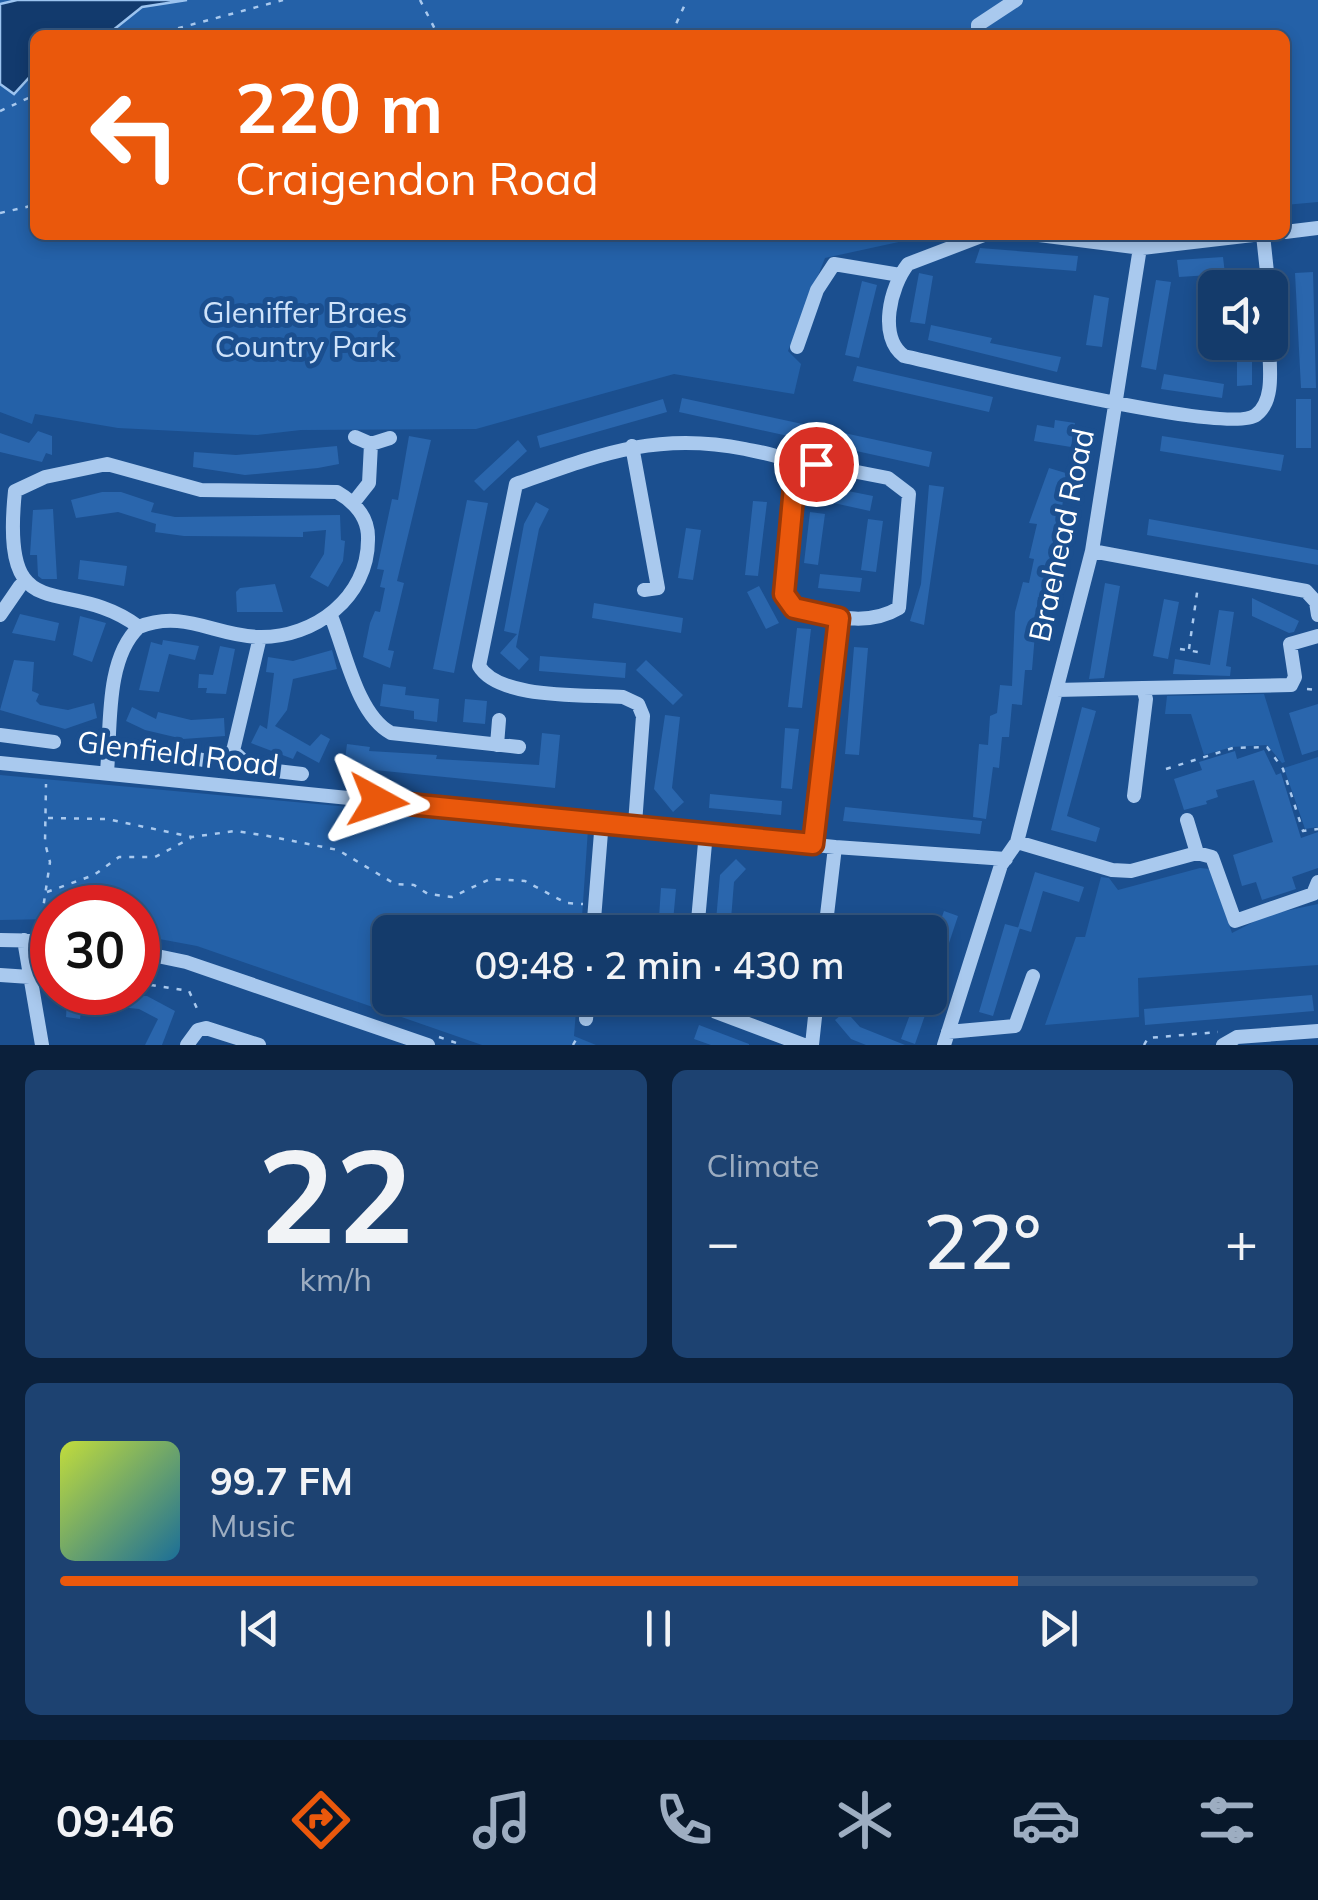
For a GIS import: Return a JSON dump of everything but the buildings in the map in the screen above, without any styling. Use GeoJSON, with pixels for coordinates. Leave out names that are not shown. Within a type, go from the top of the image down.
{"type":"FeatureCollection","features":[{"type":"Feature","properties":{"kind":"street"},"geometry":{"type":"LineString","coordinates":[[978,30],[978,24],[1016,0]]}},
{"type":"Feature","properties":{"kind":"street"},"geometry":{"type":"LineString","coordinates":[[1290,231],[1318,228]]}},
{"type":"Feature","properties":{"kind":"street"},"geometry":{"type":"LineString","coordinates":[[971,240],[908,264],[900,275],[888,336],[904,356],[1116,402],[1236,422],[1256,416],[1268,400],[1269,360]]}},
{"type":"Feature","properties":{"kind":"street"},"geometry":{"type":"LineString","coordinates":[[1264,240],[1267,270]]}},
{"type":"Feature","properties":{"kind":"street","name":"Braehead Road"},"geometry":{"type":"LineString","coordinates":[[946,1038],[1006,859],[1017,842],[1092,551],[1142,241]]}},
{"type":"Feature","properties":{"kind":"street"},"geometry":{"type":"LineString","coordinates":[[797,347],[817,290],[834,264],[900,275]]}},
{"type":"Feature","properties":{"kind":"street"},"geometry":{"type":"LineString","coordinates":[[356,437],[370,444],[390,438]]}},
{"type":"Feature","properties":{"kind":"street"},"geometry":{"type":"LineString","coordinates":[[635,824],[643,716],[638,704],[623,697],[507,688],[487,679],[479,666],[516,484],[632,446],[698,440],[783,456],[796,466],[816,464],[888,478],[909,494],[898,608],[886,616],[839,618],[794,608],[784,594],[796,466]]}},
{"type":"Feature","properties":{"kind":"street"},"geometry":{"type":"LineString","coordinates":[[354,502],[368,482],[370,444]]}},
{"type":"Feature","properties":{"kind":"street"},"geometry":{"type":"LineString","coordinates":[[632,446],[658,588],[644,590]]}},
{"type":"Feature","properties":{"kind":"street"},"geometry":{"type":"LineString","coordinates":[[107,772],[118,659],[125,640],[139,626],[180,618],[260,637],[308,626],[331,616],[358,584],[368,558],[369,526],[354,502],[337,492],[309,489],[268,494],[200,490],[107,464],[45,477],[16,491],[2,544],[10,576],[20,586],[48,598],[117,610],[139,626]]}},
{"type":"Feature","properties":{"kind":"street"},"geometry":{"type":"LineString","coordinates":[[0,483],[16,491]]}},
{"type":"Feature","properties":{"kind":"street"},"geometry":{"type":"LineString","coordinates":[[1092,551],[1306,591],[1316,602],[1318,615]]}},
{"type":"Feature","properties":{"kind":"street"},"geometry":{"type":"LineString","coordinates":[[0,615],[20,586]]}},
{"type":"Feature","properties":{"kind":"street"},"geometry":{"type":"LineString","coordinates":[[331,616],[367,708],[380,727],[391,733],[520,747]]}},
{"type":"Feature","properties":{"kind":"street"},"geometry":{"type":"LineString","coordinates":[[813,844],[839,618]]}},
{"type":"Feature","properties":{"kind":"street"},"geometry":{"type":"LineString","coordinates":[[1056,690],[1291,685],[1294,677],[1290,644],[1318,636]]}},
{"type":"Feature","properties":{"kind":"street"},"geometry":{"type":"LineString","coordinates":[[233,751],[260,637]]}},
{"type":"Feature","properties":{"kind":"street"},"geometry":{"type":"LineString","coordinates":[[1134,796],[1146,699],[1143,688]]}},
{"type":"Feature","properties":{"kind":"street"},"geometry":{"type":"LineString","coordinates":[[497,744],[499,720]]}},
{"type":"Feature","properties":{"kind":"street"},"geometry":{"type":"LineString","coordinates":[[0,734],[54,742]]}},
{"type":"Feature","properties":{"kind":"street"},"geometry":{"type":"LineString","coordinates":[[163,752],[208,761],[233,751]]}},
{"type":"Feature","properties":{"kind":"street"},"geometry":{"type":"LineString","coordinates":[[233,751],[251,768],[302,774]]}},
{"type":"Feature","properties":{"kind":"street","name":"Glenfield Road"},"geometry":{"type":"LineString","coordinates":[[0,763],[230,788],[602,820],[836,847],[1006,859]]}},
{"type":"Feature","properties":{"kind":"street"},"geometry":{"type":"LineString","coordinates":[[593,915],[602,820]]}},
{"type":"Feature","properties":{"kind":"street"},"geometry":{"type":"LineString","coordinates":[[1192,822],[1197,853]]}},
{"type":"Feature","properties":{"kind":"street"},"geometry":{"type":"LineString","coordinates":[[699,915],[706,832]]}},
{"type":"Feature","properties":{"kind":"street"},"geometry":{"type":"LineString","coordinates":[[1017,842],[1112,870],[1132,871],[1197,853],[1212,856],[1235,921],[1313,894],[1318,882]]}},
{"type":"Feature","properties":{"kind":"street"},"geometry":{"type":"LineString","coordinates":[[827,915],[836,847]]}},
{"type":"Feature","properties":{"kind":"street"},"geometry":{"type":"LineString","coordinates":[[0,940],[30,940]]}},
{"type":"Feature","properties":{"kind":"street"},"geometry":{"type":"LineString","coordinates":[[0,975],[30,977],[24,940]]}},
{"type":"Feature","properties":{"kind":"street"},"geometry":{"type":"LineString","coordinates":[[160,957],[186,962],[427,1045]]}},
{"type":"Feature","properties":{"kind":"street"},"geometry":{"type":"LineString","coordinates":[[946,1038],[1016,1026],[1033,976]]}},
{"type":"Feature","properties":{"kind":"street"},"geometry":{"type":"LineString","coordinates":[[37,1015],[42,1045]]}},
{"type":"Feature","properties":{"kind":"street"},"geometry":{"type":"LineString","coordinates":[[586,1015],[586,1019]]}},
{"type":"Feature","properties":{"kind":"street"},"geometry":{"type":"LineString","coordinates":[[724,1015],[804,1045]]}},
{"type":"Feature","properties":{"kind":"street"},"geometry":{"type":"LineString","coordinates":[[812,1045],[816,1015]]}},
{"type":"Feature","properties":{"kind":"street"},"geometry":{"type":"LineString","coordinates":[[187,1045],[198,1030],[206,1028],[222,1039],[259,1045]]}},
{"type":"Feature","properties":{"kind":"street"},"geometry":{"type":"LineString","coordinates":[[1223,1045],[1237,1038],[1318,1030]]}},
{"type":"Feature","properties":{"kind":"path"},"geometry":{"type":"LineString","coordinates":[[171,30],[282,0]]}},
{"type":"Feature","properties":{"kind":"path"},"geometry":{"type":"LineString","coordinates":[[420,0],[435,30]]}},
{"type":"Feature","properties":{"kind":"path"},"geometry":{"type":"LineString","coordinates":[[673,30],[686,0]]}},
{"type":"Feature","properties":{"kind":"path"},"geometry":{"type":"LineString","coordinates":[[0,111],[30,97]]}},
{"type":"Feature","properties":{"kind":"path"},"geometry":{"type":"LineString","coordinates":[[0,213],[30,206]]}},
{"type":"Feature","properties":{"kind":"path"},"geometry":{"type":"LineString","coordinates":[[1189,649],[1200,571]]}},
{"type":"Feature","properties":{"kind":"path"},"geometry":{"type":"LineString","coordinates":[[1180,649],[1198,652]]}},
{"type":"Feature","properties":{"kind":"path"},"geometry":{"type":"LineString","coordinates":[[1166,769],[1232,748],[1266,747],[1283,769],[1303,832],[1318,829]]}},
{"type":"Feature","properties":{"kind":"path"},"geometry":{"type":"LineString","coordinates":[[46,765],[48,885]]}},
{"type":"Feature","properties":{"kind":"path"},"geometry":{"type":"LineString","coordinates":[[48,818],[107,819],[192,837]]}},
{"type":"Feature","properties":{"kind":"path"},"geometry":{"type":"LineString","coordinates":[[66,885],[94,874],[119,857],[154,857],[192,837],[235,831],[338,850],[395,884],[414,884],[428,894],[452,897],[490,879],[525,881],[566,902],[594,905]]}},
{"type":"Feature","properties":{"kind":"path"},"geometry":{"type":"LineString","coordinates":[[160,987],[189,991],[206,1028]]}},
{"type":"Feature","properties":{"kind":"path"},"geometry":{"type":"LineString","coordinates":[[1144,1045],[1148,1038],[1222,1032],[1237,1038]]}},
{"type":"Feature","properties":{"kind":"green space","name":"Gleniffer Braes Country Park"},"geometry":{"type":"Polygon","coordinates":[[[0,0],[1318,0],[1318,202],[1290,205],[1290,30],[30,30],[30,240],[908,240],[825,258],[788,351],[801,364],[794,394],[674,374],[476,429],[301,430],[257,435],[118,428],[35,414],[32,424],[0,412],[0,0]]]}},
{"type":"Feature","properties":{"kind":"green space"},"geometry":{"type":"Polygon","coordinates":[[[1264,694],[1285,762],[1282,763],[1267,745],[1232,747],[1204,755],[1191,714],[1165,714],[1167,696],[1264,694]]]}},
{"type":"Feature","properties":{"kind":"green space"},"geometry":{"type":"Polygon","coordinates":[[[1318,757],[1318,827],[1305,829],[1284,768],[1318,757]]]}},
{"type":"Feature","properties":{"kind":"green space"},"geometry":{"type":"Polygon","coordinates":[[[0,775],[588,829],[582,915],[372,915],[372,1007],[197,946],[160,939],[160,885],[30,885],[30,919],[0,920],[0,775]]]}},
{"type":"Feature","properties":{"kind":"green space"},"geometry":{"type":"Polygon","coordinates":[[[1200,868],[1210,869],[1232,933],[1267,915],[1318,904],[1318,965],[1138,978],[1139,1017],[1045,1025],[1076,937],[1085,937],[1101,877],[1109,878],[1118,890],[1200,868]]]}},
{"type":"Feature","properties":{"kind":"green space"},"geometry":{"type":"Polygon","coordinates":[[[396,1015],[576,1015],[574,1036],[596,1045],[482,1045],[396,1015]]]}},
{"type":"Feature","properties":{"kind":"shaded area"},"geometry":{"type":"Polygon","coordinates":[[[17,0],[187,0],[142,7],[113,30],[30,30],[30,76],[14,94],[0,84],[0,4],[17,0]]]}},
{"type":"Feature","properties":{"kind":"route"},"geometry":{"type":"LineString","coordinates":[[378,801],[602,820],[813,844],[839,618],[794,608],[784,594],[796,466],[816,464]]}}]}
